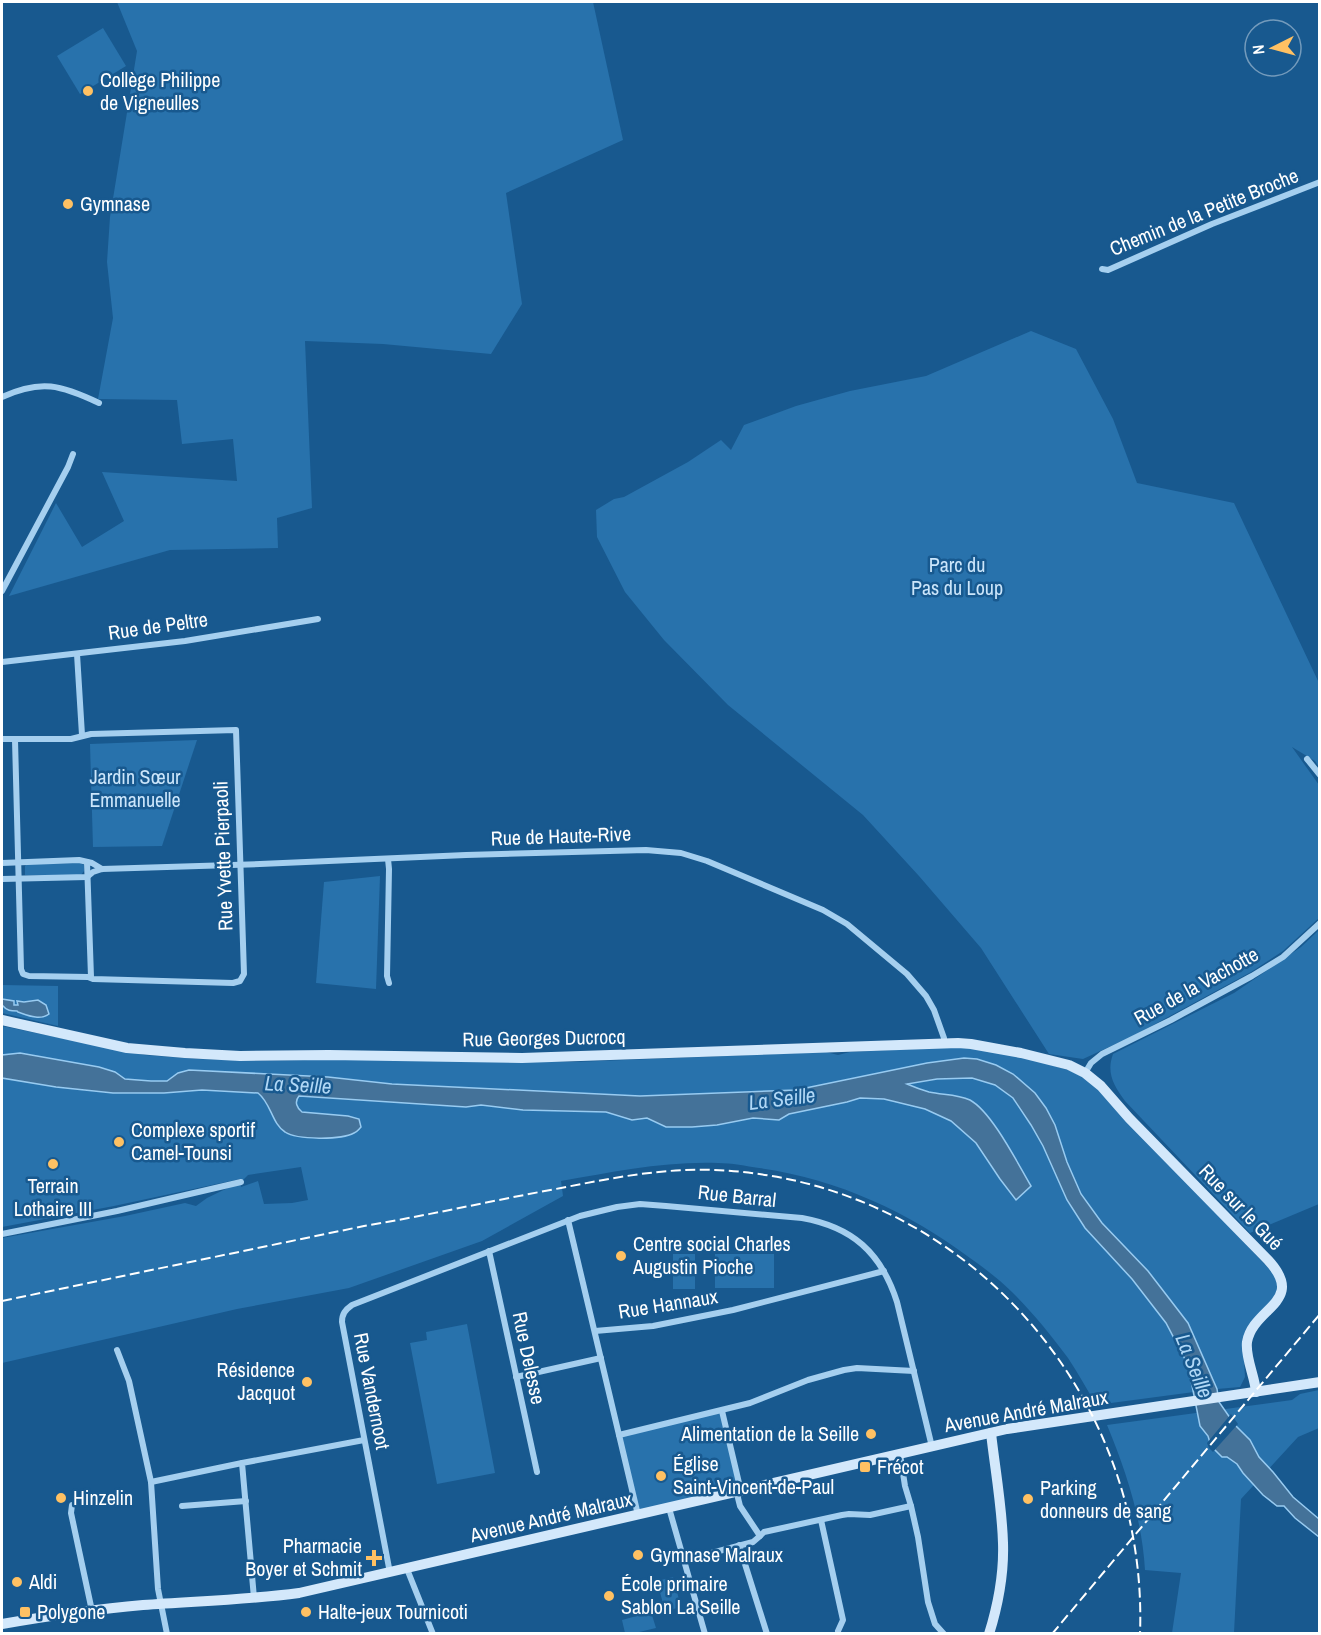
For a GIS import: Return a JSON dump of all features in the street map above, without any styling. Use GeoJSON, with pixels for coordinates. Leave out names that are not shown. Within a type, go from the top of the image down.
{"type":"FeatureCollection","features":[{"type":"Feature","properties":{"kind":"street","name":"Chemin de la Petite Broche"},"geometry":{"type":"LineString","coordinates":[[1102,269],[1108,270],[1212,224],[1320,182]]}},
{"type":"Feature","properties":{"kind":"street"},"geometry":{"type":"LineString","coordinates":[[2,397],[26,387],[51,386],[99,403]]}},
{"type":"Feature","properties":{"kind":"street"},"geometry":{"type":"LineString","coordinates":[[2,591],[74,454]]}},
{"type":"Feature","properties":{"kind":"street","name":"Rue de Peltre"},"geometry":{"type":"LineString","coordinates":[[2,662],[185,640],[318,619]]}},
{"type":"Feature","properties":{"kind":"street"},"geometry":{"type":"LineString","coordinates":[[2,739],[71,739],[82,735],[77,654]]}},
{"type":"Feature","properties":{"kind":"street","name":"Rue Yvette Pierpaoli"},"geometry":{"type":"LineString","coordinates":[[82,735],[236,730],[244,974],[240,981],[222,983],[93,979],[91,977]]}},
{"type":"Feature","properties":{"kind":"street"},"geometry":{"type":"LineString","coordinates":[[15,740],[21,969],[23,974],[91,977],[87,862]]}},
{"type":"Feature","properties":{"kind":"street"},"geometry":{"type":"LineString","coordinates":[[1308,759],[1320,775]]}},
{"type":"Feature","properties":{"kind":"street","name":"Rue de Haute-Rive"},"geometry":{"type":"LineString","coordinates":[[2,879],[87,877],[102,869],[466,855],[668,851],[694,856],[840,919],[907,974],[926,996],[934,1010],[944,1043]]}},
{"type":"Feature","properties":{"kind":"street"},"geometry":{"type":"LineString","coordinates":[[388,859],[387,976],[389,983]]}},
{"type":"Feature","properties":{"kind":"street","name":"Rue de Haute-Rive"},"geometry":{"type":"LineString","coordinates":[[2,863],[79,861],[102,869]]}},
{"type":"Feature","properties":{"kind":"street","name":"Rue de la Vachotte"},"geometry":{"type":"LineString","coordinates":[[1085,1072],[1091,1063],[1102,1054],[1213,998],[1283,957],[1320,923]]}},
{"type":"Feature","properties":{"kind":"street","name":"Rue Georges Ducrocq"},"geometry":{"type":"LineString","coordinates":[[2,1020],[136,1049],[240,1056],[532,1058],[944,1043],[971,1044],[1009,1051],[1069,1065],[1085,1072]]}},
{"type":"Feature","properties":{"kind":"street","name":"Rue sur le Gué"},"geometry":{"type":"LineString","coordinates":[[1085,1072],[1101,1086],[1279,1274],[1282,1285],[1279,1298],[1254,1326],[1248,1341],[1248,1354],[1256,1392]]}},
{"type":"Feature","properties":{"kind":"street"},"geometry":{"type":"LineString","coordinates":[[2,1234],[117,1211],[241,1182]]}},
{"type":"Feature","properties":{"kind":"street","name":"Rue Barral"},"geometry":{"type":"LineString","coordinates":[[568,1220],[640,1204],[802,1218],[821,1222],[850,1234],[873,1254],[890,1281],[933,1447]]}},
{"type":"Feature","properties":{"kind":"street"},"geometry":{"type":"LineString","coordinates":[[568,1220],[638,1515]]}},
{"type":"Feature","properties":{"kind":"street","name":"Rue Vandernoot"},"geometry":{"type":"LineString","coordinates":[[390,1573],[342,1322],[345,1310],[352,1305],[568,1220]]}},
{"type":"Feature","properties":{"kind":"street","name":"Rue Delesse"},"geometry":{"type":"LineString","coordinates":[[489,1251],[537,1472]]}},
{"type":"Feature","properties":{"kind":"street","name":"Rue Hannaux"},"geometry":{"type":"LineString","coordinates":[[595,1331],[653,1326],[732,1310],[884,1271]]}},
{"type":"Feature","properties":{"kind":"street"},"geometry":{"type":"LineString","coordinates":[[117,1350],[129,1381],[151,1482],[158,1586],[167,1634]]}},
{"type":"Feature","properties":{"kind":"street"},"geometry":{"type":"LineString","coordinates":[[516,1377],[601,1358]]}},
{"type":"Feature","properties":{"kind":"street"},"geometry":{"type":"LineString","coordinates":[[619,1435],[750,1403],[808,1380],[844,1370],[857,1368],[914,1371]]}},
{"type":"Feature","properties":{"kind":"street","name":"Avenue André Malraux"},"geometry":{"type":"LineString","coordinates":[[2,1624],[92,1611],[160,1604],[254,1599],[310,1591],[991,1433],[1320,1382]]}},
{"type":"Feature","properties":{"kind":"street"},"geometry":{"type":"LineString","coordinates":[[722,1411],[739,1483],[740,1506],[760,1536]]}},
{"type":"Feature","properties":{"kind":"street"},"geometry":{"type":"LineString","coordinates":[[989,1634],[998,1599],[1003,1545],[991,1433]]}},
{"type":"Feature","properties":{"kind":"street"},"geometry":{"type":"LineString","coordinates":[[151,1482],[364,1440]]}},
{"type":"Feature","properties":{"kind":"street"},"geometry":{"type":"LineString","coordinates":[[900,1454],[931,1614],[935,1624],[944,1634]]}},
{"type":"Feature","properties":{"kind":"street"},"geometry":{"type":"LineString","coordinates":[[242,1463],[254,1599]]}},
{"type":"Feature","properties":{"kind":"street"},"geometry":{"type":"LineString","coordinates":[[183,1506],[246,1501]]}},
{"type":"Feature","properties":{"kind":"street"},"geometry":{"type":"LineString","coordinates":[[72,1505],[71,1513],[92,1611]]}},
{"type":"Feature","properties":{"kind":"street"},"geometry":{"type":"LineString","coordinates":[[684,1560],[753,1542],[764,1532],[849,1514],[870,1515],[911,1506]]}},
{"type":"Feature","properties":{"kind":"street"},"geometry":{"type":"LineString","coordinates":[[669,1508],[705,1634]]}},
{"type":"Feature","properties":{"kind":"street"},"geometry":{"type":"LineString","coordinates":[[821,1520],[843,1620],[838,1631]]}},
{"type":"Feature","properties":{"kind":"street"},"geometry":{"type":"LineString","coordinates":[[739,1545],[767,1634]]}},
{"type":"Feature","properties":{"kind":"street"},"geometry":{"type":"LineString","coordinates":[[407,1569],[432,1630]]}},
{"type":"Feature","properties":{"kind":"green space"},"geometry":{"type":"Polygon","coordinates":[[[117,2],[593,2],[623,140],[506,193],[522,304],[491,354],[383,344],[305,341],[312,508],[277,518],[278,548],[170,550],[9,596],[56,503],[82,547],[124,521],[102,472],[237,481],[233,439],[182,444],[177,400],[98,399],[113,318],[107,262],[110,217],[137,51],[117,2]]]}},
{"type":"Feature","properties":{"kind":"green space"},"geometry":{"type":"Polygon","coordinates":[[[103,28],[126,66],[80,94],[57,56],[103,28]]]}},
{"type":"Feature","properties":{"kind":"green space","name":"Parc du Pas du Loup"},"geometry":{"type":"Polygon","coordinates":[[[1031,331],[1076,349],[1113,419],[1137,483],[1234,503],[1319,683],[1319,767],[1315,761],[1292,747],[1319,785],[1319,918],[1283,951],[1251,972],[1133,1036],[1083,1059],[1049,1054],[981,948],[919,876],[863,815],[728,705],[664,640],[625,592],[597,537],[596,510],[688,462],[721,440],[731,450],[744,425],[796,406],[850,391],[926,376],[1031,331]]]}},
{"type":"Feature","properties":{"kind":"green space","name":"Jardin Sœur Emmanuelle"},"geometry":{"type":"Polygon","coordinates":[[[197,740],[162,846],[93,847],[90,744],[197,740]]]}},
{"type":"Feature","properties":{"kind":"green space"},"geometry":{"type":"Polygon","coordinates":[[[80,863],[84,865],[81,875],[25,875],[27,864],[80,863]]]}},
{"type":"Feature","properties":{"kind":"green space"},"geometry":{"type":"Polygon","coordinates":[[[380,876],[376,989],[316,983],[324,882],[380,876]]]}},
{"type":"Feature","properties":{"kind":"green space"},"geometry":{"type":"Polygon","coordinates":[[[1319,930],[1319,1204],[1250,1233],[1125,1101],[1112,1079],[1111,1061],[1113,1054],[1234,993],[1301,947],[1319,930]]]}},
{"type":"Feature","properties":{"kind":"green space"},"geometry":{"type":"Polygon","coordinates":[[[2,985],[58,986],[58,1026],[2,1013],[2,985]]]}},
{"type":"Feature","properties":{"kind":"green space"},"geometry":{"type":"Polygon","coordinates":[[[2,1026],[144,1055],[261,1061],[357,1059],[574,1062],[826,1052],[838,1055],[850,1052],[959,1047],[1001,1051],[1079,1073],[1094,1084],[1274,1274],[1278,1284],[1276,1296],[1243,1344],[1245,1377],[1240,1387],[1217,1389],[1188,1323],[1148,1271],[1102,1223],[1081,1194],[1067,1162],[1055,1125],[964,1058],[927,1063],[796,1090],[640,1096],[392,1084],[328,1077],[178,1073],[167,1081],[151,1081],[125,1079],[115,1072],[99,1067],[20,1053],[2,1055],[2,1026]]]}},
{"type":"Feature","properties":{"kind":"green space"},"geometry":{"type":"Polygon","coordinates":[[[2,1078],[113,1093],[229,1091],[467,1107],[481,1105],[523,1110],[606,1112],[632,1120],[647,1118],[666,1127],[692,1127],[753,1118],[779,1120],[789,1114],[847,1102],[906,1084],[937,1079],[972,1078],[995,1085],[1013,1098],[1043,1146],[1067,1200],[1085,1228],[1132,1279],[1166,1323],[1188,1365],[1194,1392],[1096,1405],[1068,1358],[1027,1308],[997,1278],[946,1241],[896,1212],[843,1189],[788,1173],[718,1163],[659,1165],[561,1181],[563,1196],[482,1241],[349,1288],[237,1309],[2,1363],[2,1238],[185,1203],[196,1206],[240,1182],[241,1187],[258,1181],[264,1204],[308,1200],[301,1167],[248,1175],[241,1182],[240,1179],[2,1227],[2,1078]]]}},
{"type":"Feature","properties":{"kind":"green space"},"geometry":{"type":"Polygon","coordinates":[[[673,1254],[695,1254],[695,1289],[673,1289],[673,1254]]]}},
{"type":"Feature","properties":{"kind":"green space"},"geometry":{"type":"Polygon","coordinates":[[[715,1254],[774,1254],[774,1288],[715,1288],[715,1254]]]}},
{"type":"Feature","properties":{"kind":"green space"},"geometry":{"type":"Polygon","coordinates":[[[467,1324],[495,1473],[437,1484],[410,1343],[427,1340],[426,1332],[467,1324]]]}},
{"type":"Feature","properties":{"kind":"green space"},"geometry":{"type":"Polygon","coordinates":[[[1319,1390],[1319,1428],[1298,1437],[1241,1499],[1234,1633],[1172,1633],[1181,1573],[1145,1570],[1137,1514],[1121,1460],[1107,1425],[1292,1400],[1300,1394],[1319,1390]]]}},
{"type":"Feature","properties":{"kind":"green space"},"geometry":{"type":"Polygon","coordinates":[[[722,1411],[739,1486],[638,1515],[619,1435],[722,1411]]]}},
{"type":"Feature","properties":{"kind":"green space"},"geometry":{"type":"Polygon","coordinates":[[[673,1577],[681,1607],[665,1611],[657,1581],[673,1577]]]}},
{"type":"Feature","properties":{"kind":"green space"},"geometry":{"type":"Polygon","coordinates":[[[651,1612],[656,1628],[625,1633],[622,1620],[651,1612]]]}},
{"type":"Feature","properties":{"kind":"water"},"geometry":{"type":"Polygon","coordinates":[[[2,999],[14,1001],[14,1005],[18,1005],[17,1001],[38,1000],[46,1005],[49,1014],[38,1017],[9,1010],[2,1005],[2,999]]]}},
{"type":"Feature","properties":{"kind":"water","name":"La Seille"},"geometry":{"type":"Polygon","coordinates":[[[20,1053],[99,1067],[115,1072],[125,1079],[151,1081],[167,1081],[178,1073],[189,1070],[328,1077],[392,1084],[640,1096],[796,1090],[927,1063],[964,1058],[977,1059],[996,1065],[1013,1074],[1035,1093],[1046,1108],[1055,1125],[1067,1162],[1081,1194],[1102,1223],[1148,1271],[1188,1323],[1217,1389],[1219,1402],[1235,1425],[1250,1440],[1259,1457],[1293,1497],[1319,1519],[1319,1537],[1284,1506],[1277,1506],[1263,1495],[1237,1464],[1227,1457],[1222,1457],[1211,1446],[1208,1436],[1200,1426],[1188,1365],[1166,1323],[1132,1279],[1085,1228],[1067,1200],[1031,1125],[1013,1098],[995,1085],[972,1078],[937,1079],[907,1084],[929,1092],[965,1098],[987,1115],[1004,1139],[1031,1186],[1016,1200],[976,1143],[951,1121],[925,1109],[884,1099],[860,1098],[789,1114],[779,1120],[753,1118],[717,1125],[666,1127],[647,1118],[632,1120],[606,1112],[523,1110],[481,1105],[466,1107],[299,1096],[297,1105],[302,1112],[348,1116],[359,1119],[361,1127],[348,1135],[309,1138],[285,1132],[258,1093],[202,1090],[113,1093],[2,1078],[2,1055],[20,1053]]]}},
{"type":"Feature","properties":{"kind":"pier"},"geometry":{"type":"Polygon","coordinates":[[[1231,1414],[1238,1424],[1213,1452],[1207,1443],[1231,1414]]]}},
{"type":"Feature","properties":{"kind":"railway"},"geometry":{"type":"LineString","coordinates":[[2,1301],[364,1226],[637,1174],[714,1170],[803,1183],[885,1212],[959,1256],[1022,1314],[1074,1382],[1112,1460],[1134,1544],[1140,1634]]}},
{"type":"Feature","properties":{"kind":"railway"},"geometry":{"type":"LineString","coordinates":[[1052,1634],[1320,1314]]}},
{"type":"Feature","properties":{"kind":"place","name":"Collège Philippe de Vigneulles"},"geometry":{"type":"Point","coordinates":[88,91]}},
{"type":"Feature","properties":{"kind":"place","name":"Gymnase"},"geometry":{"type":"Point","coordinates":[68,204]}},
{"type":"Feature","properties":{"kind":"place","name":"Complexe sportif Camel-Tounsi"},"geometry":{"type":"Point","coordinates":[119,1142]}},
{"type":"Feature","properties":{"kind":"place","name":"Terrain Lothaire III"},"geometry":{"type":"Point","coordinates":[53,1164]}},
{"type":"Feature","properties":{"kind":"place","name":"Centre social Charles Augustin Pioche"},"geometry":{"type":"Point","coordinates":[621,1256]}},
{"type":"Feature","properties":{"kind":"place","name":"Résidence Jacquot"},"geometry":{"type":"Point","coordinates":[307,1382]}},
{"type":"Feature","properties":{"kind":"place","name":"Alimentation de la Seille"},"geometry":{"type":"Point","coordinates":[871,1434]}},
{"type":"Feature","properties":{"kind":"place","name":"Frécot"},"geometry":{"type":"Point","coordinates":[865,1467]}},
{"type":"Feature","properties":{"kind":"place","name":"Église Saint-Vincent-de-Paul"},"geometry":{"type":"Point","coordinates":[661,1476]}},
{"type":"Feature","properties":{"kind":"place","name":"Hinzelin"},"geometry":{"type":"Point","coordinates":[61,1498]}},
{"type":"Feature","properties":{"kind":"place","name":"Parking donneurs de sang"},"geometry":{"type":"Point","coordinates":[1028,1499]}},
{"type":"Feature","properties":{"kind":"place","name":"Gymnase Malraux"},"geometry":{"type":"Point","coordinates":[638,1555]}},
{"type":"Feature","properties":{"kind":"place","name":"Pharmacie Boyer et Schmit"},"geometry":{"type":"Point","coordinates":[374,1558]}},
{"type":"Feature","properties":{"kind":"place","name":"Aldi"},"geometry":{"type":"Point","coordinates":[17,1582]}},
{"type":"Feature","properties":{"kind":"place","name":"École primaire Sablon La Seille"},"geometry":{"type":"Point","coordinates":[609,1596]}},
{"type":"Feature","properties":{"kind":"place","name":"Polygone"},"geometry":{"type":"Point","coordinates":[25,1612]}},
{"type":"Feature","properties":{"kind":"place","name":"Halte-jeux Tournicoti"},"geometry":{"type":"Point","coordinates":[306,1612]}}]}
